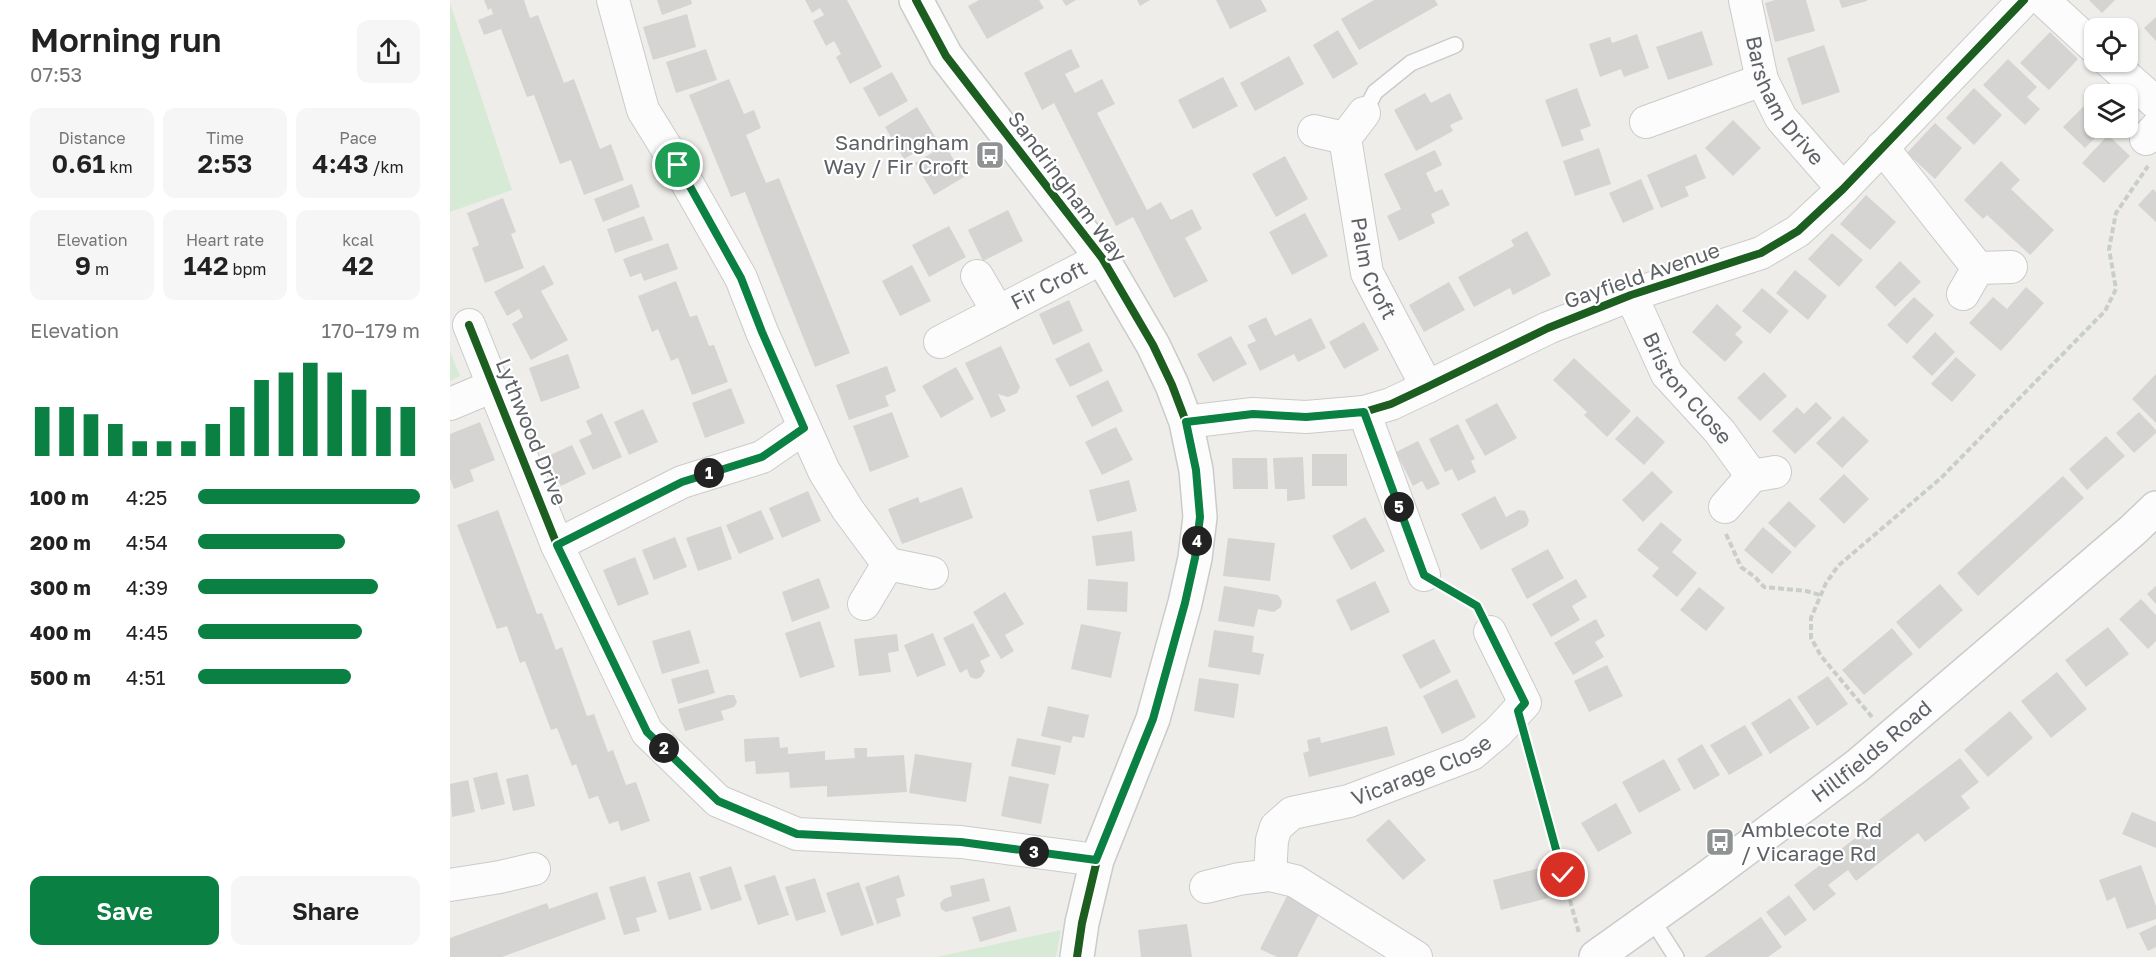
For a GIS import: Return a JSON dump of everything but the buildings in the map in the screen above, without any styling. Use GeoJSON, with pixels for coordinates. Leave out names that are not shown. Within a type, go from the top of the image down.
{"type":"FeatureCollection","features":[{"type":"Feature","properties":{"kind":"street"},"geometry":{"type":"LineString","coordinates":[[613,0],[643,111],[678,165],[741,278],[762,332],[824,471],[848,510],[888,564],[932,573]]}},
{"type":"Feature","properties":{"kind":"street","name":"Sandringham Way"},"geometry":{"type":"LineString","coordinates":[[916,0],[946,56],[1102,258],[1153,345],[1172,385],[1186,422],[1196,470],[1200,517],[1195,558],[1185,603],[1153,719],[1096,860],[1077,957]]}},
{"type":"Feature","properties":{"kind":"street","name":"Barsham Drive"},"geometry":{"type":"LineString","coordinates":[[1745,0],[1762,80],[1780,118],[1843,189]]}},
{"type":"Feature","properties":{"kind":"street","name":"Gayfield Avenue"},"geometry":{"type":"LineString","coordinates":[[1186,422],[1253,414],[1306,417],[1364,412],[1391,404],[1548,328],[1631,295],[1761,253],[1798,231],[1843,189],[2024,0]]}},
{"type":"Feature","properties":{"kind":"street"},"geometry":{"type":"LineString","coordinates":[[2043,0],[2084,38]]}},
{"type":"Feature","properties":{"kind":"street"},"geometry":{"type":"LineString","coordinates":[[2121,72],[2156,103]]}},
{"type":"Feature","properties":{"kind":"street"},"geometry":{"type":"LineString","coordinates":[[1646,122],[1762,80]]}},
{"type":"Feature","properties":{"kind":"street"},"geometry":{"type":"LineString","coordinates":[[1314,131],[1345,138],[1364,113]]}},
{"type":"Feature","properties":{"kind":"street","name":"Palm Croft"},"geometry":{"type":"LineString","coordinates":[[1345,138],[1367,273],[1427,387]]}},
{"type":"Feature","properties":{"kind":"street"},"geometry":{"type":"LineString","coordinates":[[1882,147],[1978,268]]}},
{"type":"Feature","properties":{"kind":"street","name":"Fir Croft"},"geometry":{"type":"LineString","coordinates":[[940,342],[1102,258]]}},
{"type":"Feature","properties":{"kind":"street"},"geometry":{"type":"LineString","coordinates":[[1978,268],[2011,267]]}},
{"type":"Feature","properties":{"kind":"street"},"geometry":{"type":"LineString","coordinates":[[1963,294],[1978,268]]}},
{"type":"Feature","properties":{"kind":"street","name":"Fir Croft"},"geometry":{"type":"LineString","coordinates":[[977,276],[998,312]]}},
{"type":"Feature","properties":{"kind":"street","name":"Briston Close"},"geometry":{"type":"LineString","coordinates":[[1631,295],[1667,374],[1720,432],[1764,474],[1725,507]]}},
{"type":"Feature","properties":{"kind":"street","name":"Lythwood Drive"},"geometry":{"type":"LineString","coordinates":[[469,325],[557,545],[647,732],[718,801],[797,834],[961,842],[1096,860]]}},
{"type":"Feature","properties":{"kind":"street","name":"Lythwood Drive"},"geometry":{"type":"LineString","coordinates":[[450,404],[493,386]]}},
{"type":"Feature","properties":{"kind":"street"},"geometry":{"type":"LineString","coordinates":[[1364,412],[1424,575]]}},
{"type":"Feature","properties":{"kind":"street"},"geometry":{"type":"LineString","coordinates":[[557,545],[682,482],[762,457],[804,428]]}},
{"type":"Feature","properties":{"kind":"street","name":"Hillfields Road"},"geometry":{"type":"LineString","coordinates":[[1588,946],[1651,918],[1857,766],[2145,519]]}},
{"type":"Feature","properties":{"kind":"street"},"geometry":{"type":"LineString","coordinates":[[864,604],[888,564]]}},
{"type":"Feature","properties":{"kind":"street"},"geometry":{"type":"LineString","coordinates":[[1490,632],[1525,703],[1518,711]]}},
{"type":"Feature","properties":{"kind":"street","name":"Vicarage Close"},"geometry":{"type":"LineString","coordinates":[[1270,875],[1272,840],[1276,827],[1292,813],[1348,801],[1472,754],[1518,711]]}},
{"type":"Feature","properties":{"kind":"street"},"geometry":{"type":"LineString","coordinates":[[450,885],[500,878],[534,869]]}},
{"type":"Feature","properties":{"kind":"street"},"geometry":{"type":"LineString","coordinates":[[1206,887],[1270,875],[1295,881],[1416,957]]}},
{"type":"Feature","properties":{"kind":"lane"},"geometry":{"type":"LineString","coordinates":[[1364,113],[1375,92],[1411,63],[1455,45]]}},
{"type":"Feature","properties":{"kind":"lane"},"geometry":{"type":"LineString","coordinates":[[1651,918],[1676,957]]}},
{"type":"Feature","properties":{"kind":"path"},"geometry":{"type":"LineString","coordinates":[[1889,738],[1821,656],[1812,638],[1810,618],[1820,595],[1839,566],[1941,478],[2105,311],[2116,289],[2109,249],[2116,213],[2148,167],[2151,133]]}},
{"type":"Feature","properties":{"kind":"path"},"geometry":{"type":"LineString","coordinates":[[1725,507],[1724,528],[1731,549],[1741,567],[1764,587],[1806,591],[1820,595]]}},
{"type":"Feature","properties":{"kind":"path"},"geometry":{"type":"LineString","coordinates":[[1424,575],[1477,606],[1490,632]]}},
{"type":"Feature","properties":{"kind":"path"},"geometry":{"type":"LineString","coordinates":[[1518,711],[1588,946]]}},
{"type":"Feature","properties":{"kind":"green space"},"geometry":{"type":"Polygon","coordinates":[[[450,3],[512,190],[450,212],[450,3]]]}},
{"type":"Feature","properties":{"kind":"green space"},"geometry":{"type":"Polygon","coordinates":[[[450,351],[460,376],[450,381],[450,351]]]}},
{"type":"Feature","properties":{"kind":"green space"},"geometry":{"type":"Polygon","coordinates":[[[1061,930],[1056,957],[937,957],[1061,930]]]}},
{"type":"Feature","properties":{"kind":"cycle path"},"geometry":{"type":"LineString","coordinates":[[916,0],[946,56],[1102,258],[1153,345],[1172,385],[1186,422],[1196,470],[1200,517],[1195,558],[1185,603],[1153,719],[1097,860],[1082,923],[1077,957]]}},
{"type":"Feature","properties":{"kind":"cycle path"},"geometry":{"type":"LineString","coordinates":[[1186,422],[1253,414],[1306,417],[1364,412],[1391,404],[1548,328],[1631,295],[1761,253],[1798,231],[1843,189],[2024,0]]}},
{"type":"Feature","properties":{"kind":"cycle path"},"geometry":{"type":"LineString","coordinates":[[469,325],[557,545],[647,732],[718,801],[797,834],[961,842],[1097,860]]}},
{"type":"Feature","properties":{"kind":"place","name":"Sandringham Way / Fir Croft"},"geometry":{"type":"Point","coordinates":[990,155]}},
{"type":"Feature","properties":{"kind":"place","name":"Amblecote Rd / Vicarage Rd"},"geometry":{"type":"Point","coordinates":[1720,842]}},
{"type":"Feature","properties":{"kind":"route"},"geometry":{"type":"LineString","coordinates":[[678,165],[741,278],[804,428],[762,457],[682,482],[557,545],[647,732],[718,801],[797,834],[961,842],[1096,860],[1153,719],[1195,558],[1200,517],[1196,470],[1186,422],[1253,414],[1306,417],[1364,412],[1424,575],[1477,606],[1525,703],[1518,711],[1563,875]]}}]}
